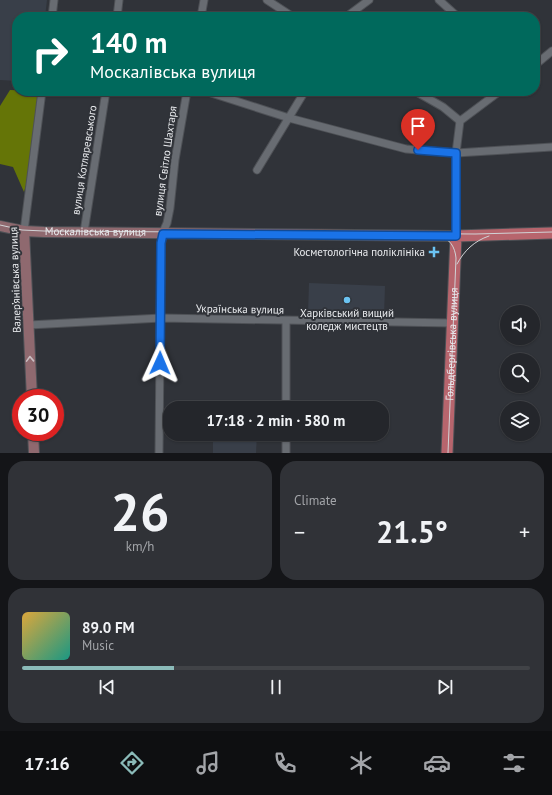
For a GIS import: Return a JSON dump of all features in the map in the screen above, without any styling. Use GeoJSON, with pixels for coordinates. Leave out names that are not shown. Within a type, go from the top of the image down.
{"type":"FeatureCollection","features":[{"type":"Feature","properties":{"kind":"main road","name":"Москалівська вулиця"},"geometry":{"type":"LineString","coordinates":[[456,236],[552,233]]}},
{"type":"Feature","properties":{"kind":"main road","name":"Гольдбергівська вулиця"},"geometry":{"type":"LineString","coordinates":[[447,453],[456,236]]}},
{"type":"Feature","properties":{"kind":"street"},"geometry":{"type":"LineString","coordinates":[[53,12],[54,0]]}},
{"type":"Feature","properties":{"kind":"street"},"geometry":{"type":"LineString","coordinates":[[117,12],[119,0]]}},
{"type":"Feature","properties":{"kind":"street"},"geometry":{"type":"LineString","coordinates":[[202,12],[204,0]]}},
{"type":"Feature","properties":{"kind":"street"},"geometry":{"type":"LineString","coordinates":[[267,0],[285,12]]}},
{"type":"Feature","properties":{"kind":"street"},"geometry":{"type":"LineString","coordinates":[[353,12],[369,0]]}},
{"type":"Feature","properties":{"kind":"street"},"geometry":{"type":"LineString","coordinates":[[439,0],[452,12]]}},
{"type":"Feature","properties":{"kind":"street"},"geometry":{"type":"LineString","coordinates":[[540,60],[552,51]]}},
{"type":"Feature","properties":{"kind":"street","name":"Валер’янівська вулиця"},"geometry":{"type":"LineString","coordinates":[[32,389],[24,231],[41,96]]}},
{"type":"Feature","properties":{"kind":"street","name":"вулиця Котляревського"},"geometry":{"type":"LineString","coordinates":[[84,232],[105,96]]}},
{"type":"Feature","properties":{"kind":"street","name":"вулиця Світло Шахтаря"},"geometry":{"type":"LineString","coordinates":[[159,453],[161,243],[169,216],[175,160],[186,96]]}},
{"type":"Feature","properties":{"kind":"street"},"geometry":{"type":"LineString","coordinates":[[221,96],[289,118],[406,149],[456,153],[552,147]]}},
{"type":"Feature","properties":{"kind":"street"},"geometry":{"type":"LineString","coordinates":[[257,170],[302,96]]}},
{"type":"Feature","properties":{"kind":"street"},"geometry":{"type":"LineString","coordinates":[[424,96],[443,107],[460,121]]}},
{"type":"Feature","properties":{"kind":"street"},"geometry":{"type":"LineString","coordinates":[[456,236],[456,153],[460,121],[493,96]]}},
{"type":"Feature","properties":{"kind":"street","name":"Москалівська вулиця"},"geometry":{"type":"LineString","coordinates":[[0,226],[24,231],[163,234],[456,236]]}},
{"type":"Feature","properties":{"kind":"street","name":"Українська вулиця"},"geometry":{"type":"LineString","coordinates":[[29,325],[161,318],[452,324]]}},
{"type":"Feature","properties":{"kind":"street"},"geometry":{"type":"LineString","coordinates":[[286,321],[286,401]]}},
{"type":"Feature","properties":{"kind":"street"},"geometry":{"type":"LineString","coordinates":[[33,441],[34,453]]}},
{"type":"Feature","properties":{"kind":"street"},"geometry":{"type":"LineString","coordinates":[[286,441],[286,453]]}},
{"type":"Feature","properties":{"kind":"shaded area"},"geometry":{"type":"Polygon","coordinates":[[[0,0],[47,0],[46,12],[12,12],[12,81],[0,80],[0,0]]]}},
{"type":"Feature","properties":{"kind":"shaded area","name":"Харківський вищий коледж мистецтв"},"geometry":{"type":"Polygon","coordinates":[[[309,283],[385,286],[384,316],[308,314],[309,283]]]}},
{"type":"Feature","properties":{"kind":"shaded area"},"geometry":{"type":"Polygon","coordinates":[[[213,441],[257,441],[256,453],[213,453],[213,441]]]}},
{"type":"Feature","properties":{"kind":"green space"},"geometry":{"type":"Polygon","coordinates":[[[10,90],[12,90],[12,96],[41,96],[33,162],[24,192],[13,167],[0,164],[0,106],[10,90]]]}},
{"type":"Feature","properties":{"kind":"tram line"},"geometry":{"type":"LineString","coordinates":[[0,225],[22,230],[44,231],[475,234],[552,232]]}},
{"type":"Feature","properties":{"kind":"tram line"},"geometry":{"type":"LineString","coordinates":[[439,235],[451,244],[456,258],[448,453]]}},
{"type":"Feature","properties":{"kind":"tram line"},"geometry":{"type":"LineString","coordinates":[[457,264],[470,247],[489,236]]}},
{"type":"Feature","properties":{"kind":"place","name":"Косметологічна поліклініка"},"geometry":{"type":"Point","coordinates":[434,252]}},
{"type":"Feature","properties":{"kind":"place","name":"Харківський вищий коледж мистецтв"},"geometry":{"type":"Point","coordinates":[347,300]}},
{"type":"Feature","properties":{"kind":"route"},"geometry":{"type":"LineString","coordinates":[[160,363],[161,243],[163,234],[456,236],[456,153],[418,150]]}}]}
